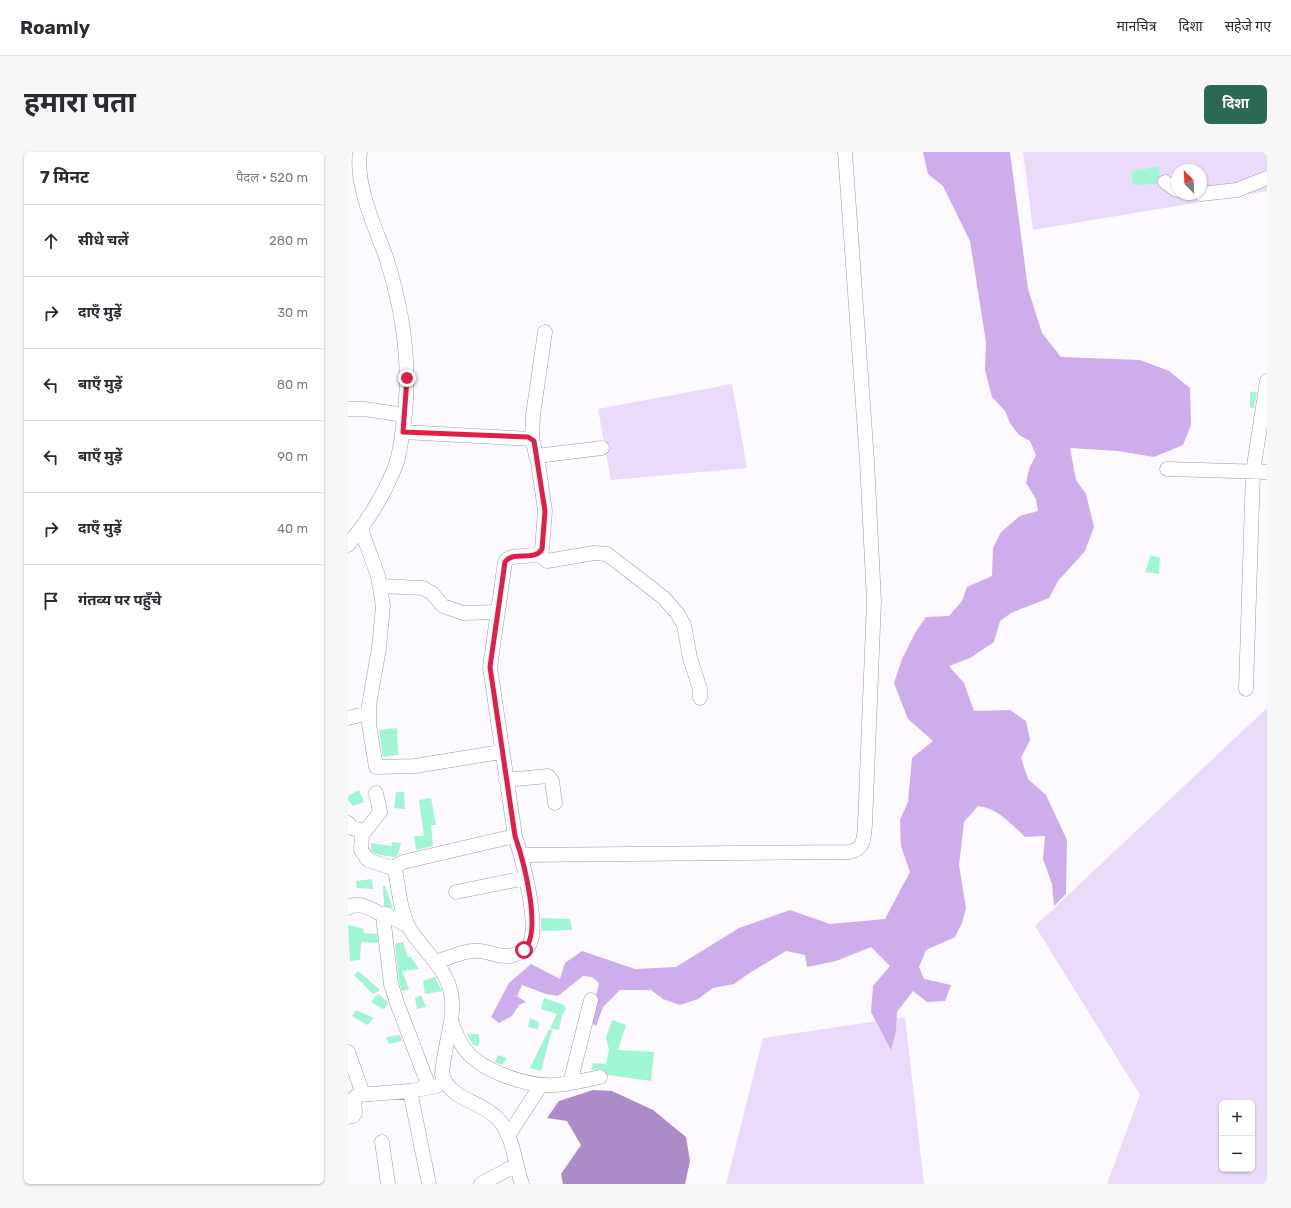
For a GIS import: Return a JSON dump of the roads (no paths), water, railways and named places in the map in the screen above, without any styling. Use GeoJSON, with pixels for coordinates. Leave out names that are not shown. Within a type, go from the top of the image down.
{"type":"FeatureCollection","features":[{"type":"Feature","properties":{"kind":"street"},"geometry":{"type":"LineString","coordinates":[[522,855],[849,852],[859,849],[862,845],[865,824],[874,601],[867,461],[846,152]]}},
{"type":"Feature","properties":{"kind":"street"},"geometry":{"type":"LineString","coordinates":[[348,544],[361,529],[393,470],[403,432],[407,378],[406,340],[402,314],[389,267],[364,191],[356,155]]}},
{"type":"Feature","properties":{"kind":"street"},"geometry":{"type":"LineString","coordinates":[[1207,193],[1237,190],[1267,178]]}},
{"type":"Feature","properties":{"kind":"street"},"geometry":{"type":"LineString","coordinates":[[545,332],[533,416],[532,439],[545,511],[545,523],[540,552],[542,557],[547,561],[594,554],[607,554],[664,598],[677,613],[684,625],[690,658],[700,688],[700,698]]}},
{"type":"Feature","properties":{"kind":"street"},"geometry":{"type":"LineString","coordinates":[[1246,689],[1267,382]]}},
{"type":"Feature","properties":{"kind":"street"},"geometry":{"type":"LineString","coordinates":[[348,409],[364,409],[405,415]]}},
{"type":"Feature","properties":{"kind":"street"},"geometry":{"type":"LineString","coordinates":[[403,432],[532,439]]}},
{"type":"Feature","properties":{"kind":"street"},"geometry":{"type":"LineString","coordinates":[[536,456],[602,448]]}},
{"type":"Feature","properties":{"kind":"street"},"geometry":{"type":"LineString","coordinates":[[1167,469],[1260,472]]}},
{"type":"Feature","properties":{"kind":"street"},"geometry":{"type":"LineString","coordinates":[[361,529],[381,586],[383,622],[369,713],[374,761],[376,767],[437,763],[501,752]]}},
{"type":"Feature","properties":{"kind":"street"},"geometry":{"type":"LineString","coordinates":[[436,962],[468,952],[479,951],[499,956],[510,956],[524,950],[529,945],[531,939],[532,927],[526,878],[522,855],[515,836],[501,752],[490,667],[505,562],[507,558],[540,552]]}},
{"type":"Feature","properties":{"kind":"street"},"geometry":{"type":"LineString","coordinates":[[381,586],[423,588],[432,594],[443,606],[463,613],[497,612]]}},
{"type":"Feature","properties":{"kind":"street"},"geometry":{"type":"LineString","coordinates":[[348,718],[369,713]]}},
{"type":"Feature","properties":{"kind":"street"},"geometry":{"type":"LineString","coordinates":[[506,780],[548,776],[552,781],[555,803]]}},
{"type":"Feature","properties":{"kind":"street"},"geometry":{"type":"LineString","coordinates":[[376,793],[380,812],[364,831],[360,843],[363,855],[376,864],[395,869]]}},
{"type":"Feature","properties":{"kind":"street"},"geometry":{"type":"LineString","coordinates":[[348,823],[352,828],[364,831]]}},
{"type":"Feature","properties":{"kind":"street"},"geometry":{"type":"LineString","coordinates":[[515,836],[403,862],[396,866],[395,869],[402,906],[408,926],[436,962],[446,979],[451,992],[453,1007],[442,1063],[442,1075],[446,1085],[457,1095],[497,1118],[508,1136],[522,1184]]}},
{"type":"Feature","properties":{"kind":"street"},"geometry":{"type":"LineString","coordinates":[[456,892],[526,878]]}},
{"type":"Feature","properties":{"kind":"street"},"geometry":{"type":"LineString","coordinates":[[348,908],[352,904],[358,904],[383,916],[386,914],[408,926]]}},
{"type":"Feature","properties":{"kind":"street"},"geometry":{"type":"LineString","coordinates":[[383,916],[383,928],[391,984],[429,1087]]}},
{"type":"Feature","properties":{"kind":"street"},"geometry":{"type":"LineString","coordinates":[[570,1083],[591,1000]]}},
{"type":"Feature","properties":{"kind":"street"},"geometry":{"type":"LineString","coordinates":[[451,1021],[464,1048],[482,1065],[499,1073],[541,1085],[570,1083],[600,1078]]}},
{"type":"Feature","properties":{"kind":"street"},"geometry":{"type":"LineString","coordinates":[[348,1052],[363,1094]]}},
{"type":"Feature","properties":{"kind":"street"},"geometry":{"type":"LineString","coordinates":[[348,1117],[353,1116],[355,1113],[355,1096],[363,1094],[410,1091],[446,1085]]}},
{"type":"Feature","properties":{"kind":"street"},"geometry":{"type":"LineString","coordinates":[[508,1136],[541,1085]]}},
{"type":"Feature","properties":{"kind":"street"},"geometry":{"type":"LineString","coordinates":[[410,1091],[430,1184]]}},
{"type":"Feature","properties":{"kind":"street"},"geometry":{"type":"LineString","coordinates":[[382,1142],[388,1184]]}},
{"type":"Feature","properties":{"kind":"street"},"geometry":{"type":"LineString","coordinates":[[481,1184],[516,1165]]}}]}
